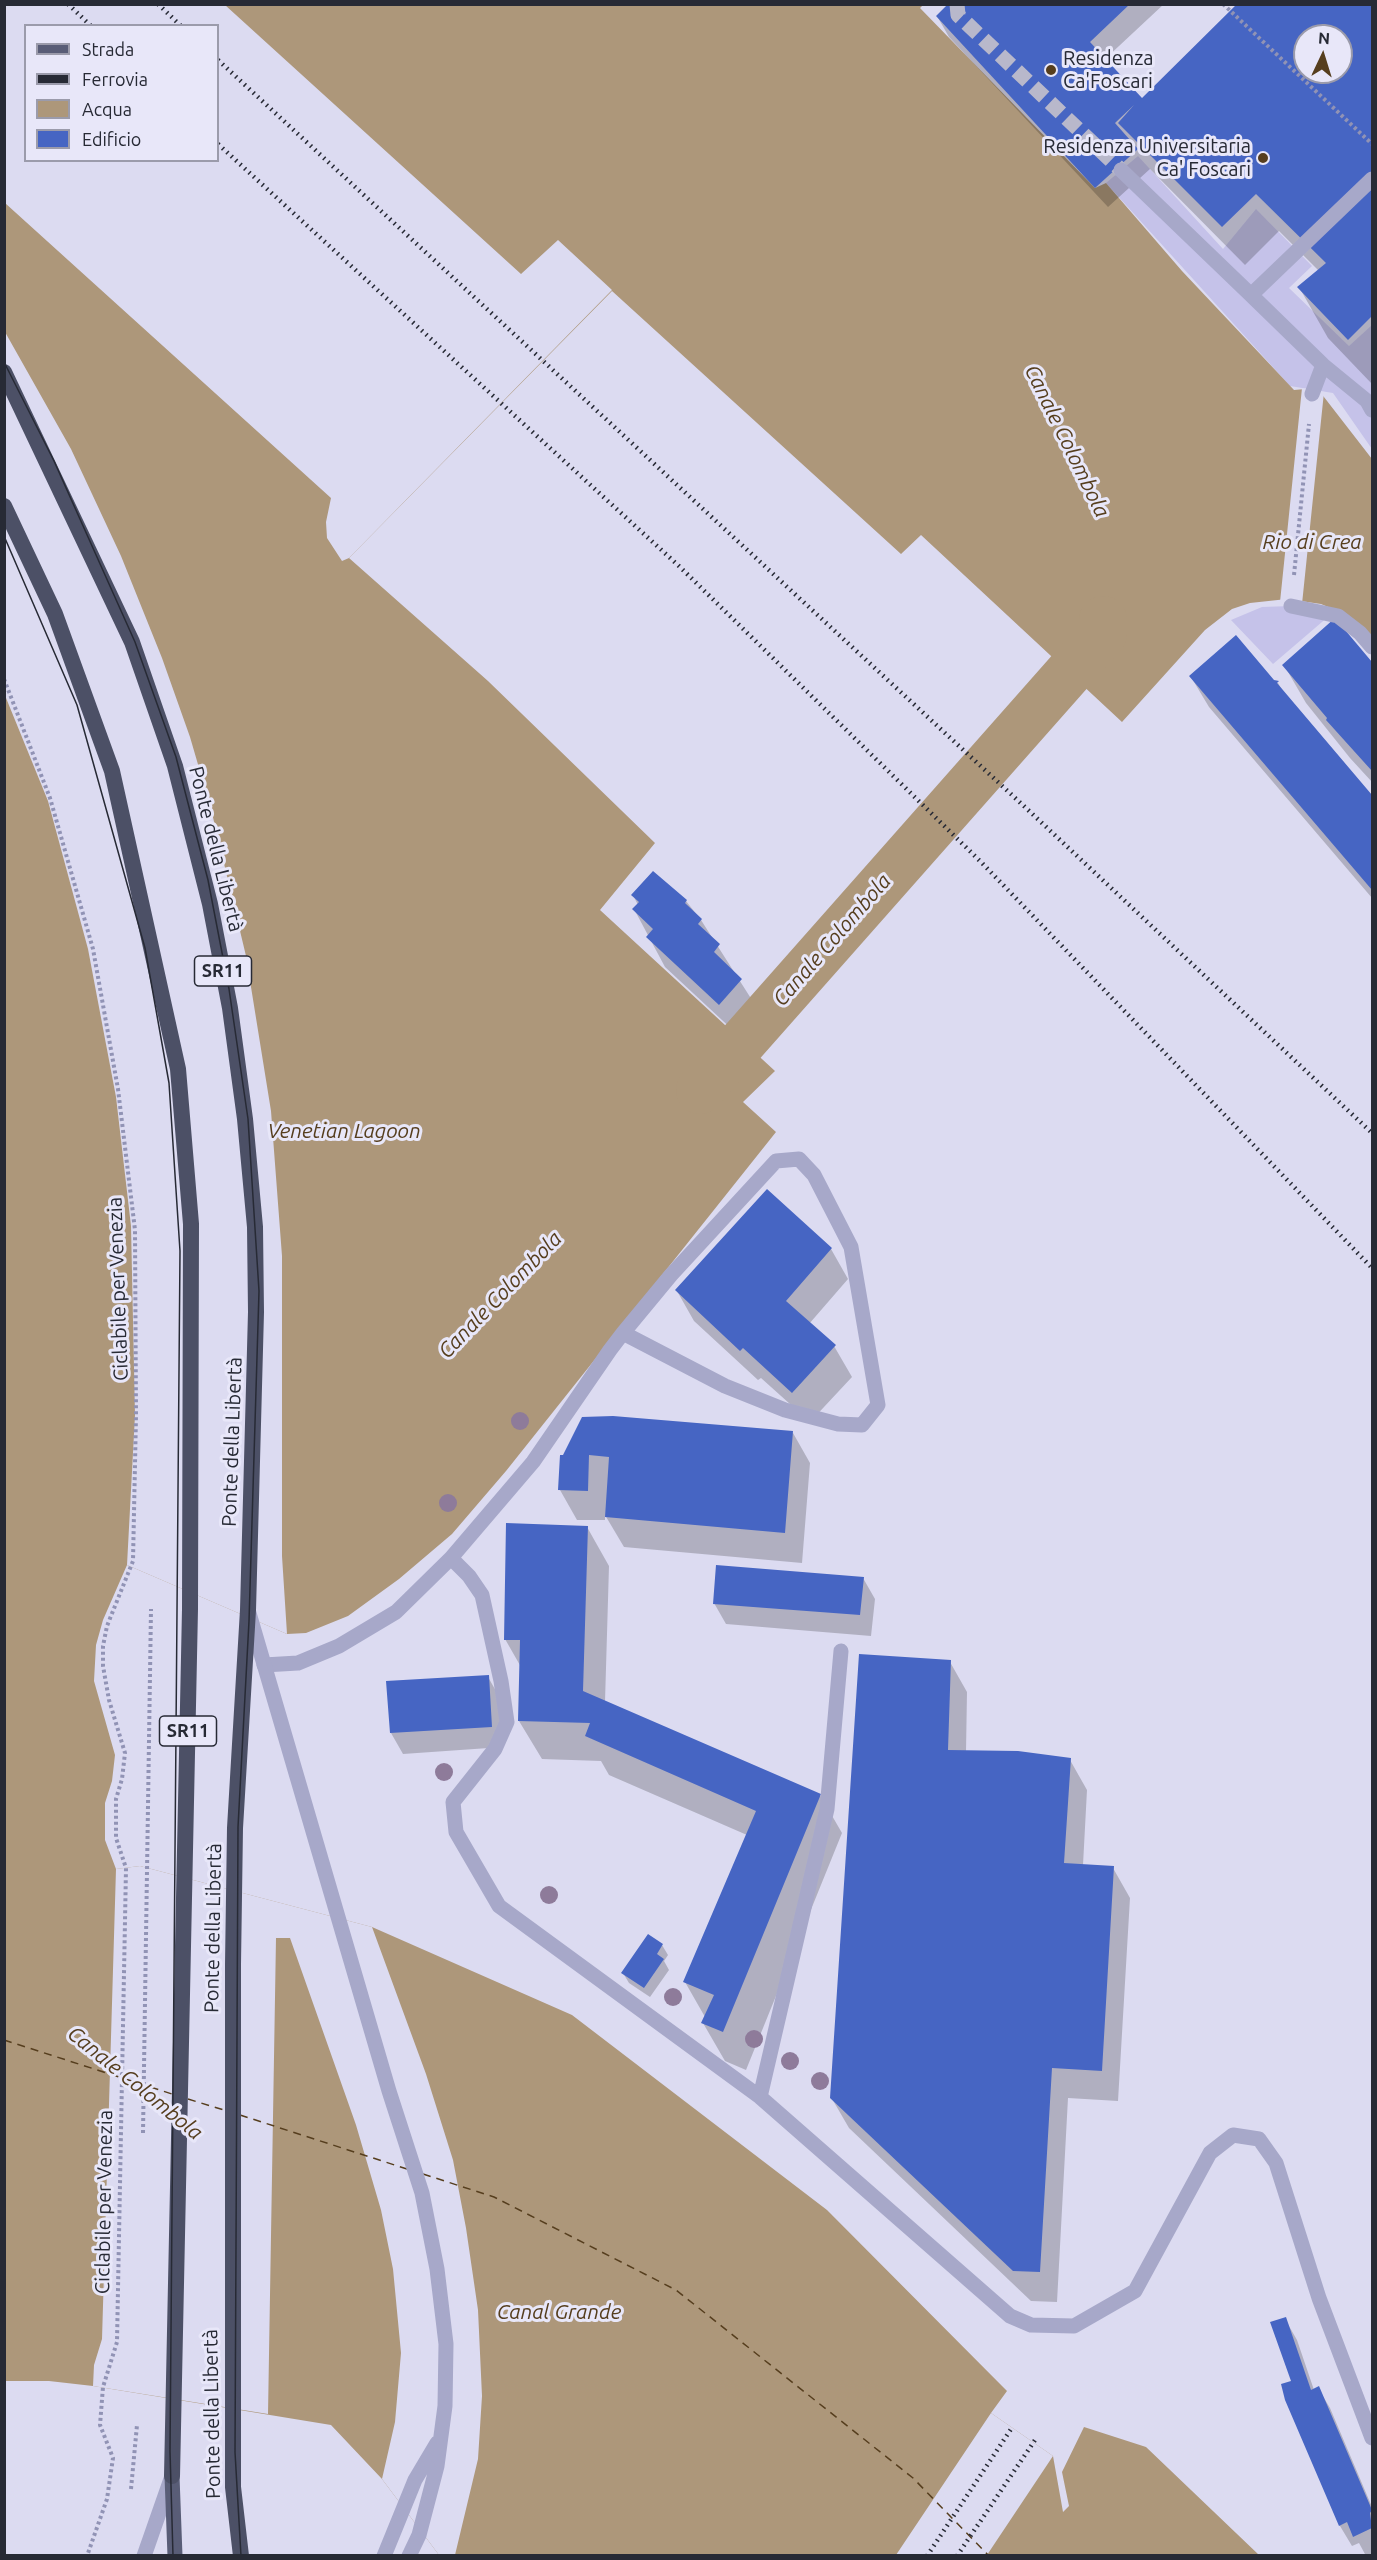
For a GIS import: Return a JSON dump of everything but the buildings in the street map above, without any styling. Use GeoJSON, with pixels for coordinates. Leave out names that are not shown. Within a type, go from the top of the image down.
{"type":"FeatureCollection","features":[{"type":"Feature","properties":{"kind":"highway","name":"Ponte della Libertà"},"geometry":{"type":"LineString","coordinates":[[4,372],[132,642],[175,766],[210,904],[244,1108],[255,1227],[256,1312],[248,1610],[235,1828],[231,2269],[233,2487],[241,2556]]}},
{"type":"Feature","properties":{"kind":"highway","name":"Ponte della Libertà"},"geometry":{"type":"LineString","coordinates":[[4,506],[55,614],[112,771],[178,1069],[191,1224],[190,1609],[172,2476]]}},
{"type":"Feature","properties":{"kind":"main road","name":"Ponte della Libertà"},"geometry":{"type":"LineString","coordinates":[[172,2476],[175,2556]]}},
{"type":"Feature","properties":{"kind":"street"},"geometry":{"type":"LineString","coordinates":[[1121,170],[1323,365],[1367,401],[1372,410]]}},
{"type":"Feature","properties":{"kind":"street"},"geometry":{"type":"LineString","coordinates":[[1251,294],[1372,179]]}},
{"type":"Feature","properties":{"kind":"street"},"geometry":{"type":"LineString","coordinates":[[1312,394],[1323,365]]}},
{"type":"Feature","properties":{"kind":"street"},"geometry":{"type":"LineString","coordinates":[[1291,606],[1338,616],[1360,633],[1372,647]]}},
{"type":"Feature","properties":{"kind":"street"},"geometry":{"type":"LineString","coordinates":[[264,1665],[298,1663],[347,1642],[396,1612],[451,1558],[533,1462],[623,1333],[670,1275],[776,1161],[799,1159],[814,1174],[851,1247],[878,1405],[862,1425],[838,1425],[785,1410],[725,1386],[623,1333]]}},
{"type":"Feature","properties":{"kind":"street"},"geometry":{"type":"LineString","coordinates":[[451,1558],[476,1584],[482,1595],[501,1681],[507,1722],[495,1749],[453,1802],[456,1832],[499,1906],[760,2097],[1010,2316],[1031,2325],[1074,2326],[1135,2291],[1210,2153],[1233,2135],[1259,2139],[1276,2163],[1319,2298],[1372,2438]]}},
{"type":"Feature","properties":{"kind":"street"},"geometry":{"type":"LineString","coordinates":[[248,1610],[422,2193],[437,2270],[446,2344],[445,2406],[437,2466],[420,2535],[410,2556]]}},
{"type":"Feature","properties":{"kind":"street"},"geometry":{"type":"LineString","coordinates":[[760,2097],[827,1809],[841,1651]]}},
{"type":"Feature","properties":{"kind":"street"},"geometry":{"type":"LineString","coordinates":[[384,2556],[415,2480],[441,2435]]}},
{"type":"Feature","properties":{"kind":"street"},"geometry":{"type":"LineString","coordinates":[[144,2556],[172,2476]]}},
{"type":"Feature","properties":{"kind":"path"},"geometry":{"type":"LineString","coordinates":[[1223,4],[1372,144]]}},
{"type":"Feature","properties":{"kind":"path"},"geometry":{"type":"LineString","coordinates":[[1291,606],[1312,394]]}},
{"type":"Feature","properties":{"kind":"path","name":"Ciclabile per Venezia"},"geometry":{"type":"LineString","coordinates":[[4,679],[50,798],[93,949],[118,1089],[135,1230],[136,1414],[133,1562],[108,1626],[103,1646],[103,1666],[109,1700],[124,1752],[122,1779],[117,1799],[116,1838],[126,1868],[117,2342],[103,2387],[100,2425],[113,2458],[107,2499],[87,2556]]}},
{"type":"Feature","properties":{"kind":"path"},"geometry":{"type":"LineString","coordinates":[[143,2140],[151,1609]]}},
{"type":"Feature","properties":{"kind":"path"},"geometry":{"type":"LineString","coordinates":[[134,2472],[138,2422]]}},
{"type":"Feature","properties":{"kind":"shaded area"},"geometry":{"type":"Polygon","coordinates":[[[1138,156],[1223,249],[1256,209],[1312,266],[1289,288],[1349,346],[1372,325],[1372,449],[1333,393],[1290,386],[1106,183],[1138,156]]]}},
{"type":"Feature","properties":{"kind":"shaded area"},"geometry":{"type":"Polygon","coordinates":[[[1291,606],[1329,616],[1273,664],[1231,620],[1262,607],[1291,606]]]}},
{"type":"Feature","properties":{"kind":"water","name":"Venetian Lagoon"},"geometry":{"type":"Polygon","coordinates":[[[4,5],[923,5],[920,8],[1095,188],[1106,183],[1182,271],[1294,390],[1317,388],[1372,459],[1372,637],[1335,610],[1321,604],[1287,599],[1250,603],[1232,609],[1205,630],[1122,722],[921,535],[901,554],[612,291],[349,558],[488,681],[655,843],[600,910],[775,1071],[743,1102],[776,1132],[506,1471],[452,1534],[399,1579],[348,1616],[306,1633],[287,1634],[127,1565],[103,1620],[96,1645],[94,1681],[115,1755],[112,1781],[105,1803],[105,1840],[116,1869],[140,1866],[372,1927],[572,2015],[827,2210],[1007,2391],[991,2413],[1053,2456],[1063,2512],[1069,2506],[1062,2472],[1084,2427],[1146,2447],[1259,2555],[439,2555],[382,2479],[331,2425],[93,2386],[49,2381],[5,2381],[4,5]]]}},
{"type":"Feature","properties":{"kind":"pier"},"geometry":{"type":"Polygon","coordinates":[[[5,4],[225,5],[521,274],[558,240],[612,290],[349,558],[342,561],[327,538],[326,522],[331,498],[5,203],[5,4]]]}},
{"type":"Feature","properties":{"kind":"pier"},"geometry":{"type":"Polygon","coordinates":[[[5,332],[71,449],[121,556],[162,658],[190,737],[211,809],[246,956],[271,1111],[282,1256],[282,1556],[287,1634],[127,1565],[135,1415],[131,1226],[116,1097],[88,949],[48,801],[4,693],[5,332]]]}},
{"type":"Feature","properties":{"kind":"pier"},"geometry":{"type":"Polygon","coordinates":[[[1302,388],[1324,392],[1302,604],[1280,602],[1302,388]]]}},
{"type":"Feature","properties":{"kind":"pier"},"geometry":{"type":"Polygon","coordinates":[[[140,1866],[372,1927],[426,2074],[453,2160],[478,2310],[482,2396],[478,2459],[455,2555],[439,2555],[382,2479],[395,2422],[401,2353],[393,2269],[381,2210],[356,2125],[290,1938],[276,1938],[268,2414],[93,2386],[94,2365],[102,2339],[116,1869],[140,1866]]]}},
{"type":"Feature","properties":{"kind":"pier"},"geometry":{"type":"Polygon","coordinates":[[[991,2413],[1053,2456],[987,2555],[896,2555],[991,2413]]]}},
{"type":"Feature","properties":{"kind":"waterway","name":"Canale Colombola"},"geometry":{"type":"LineString","coordinates":[[700,1090],[1103,634],[1103,620]]}},
{"type":"Feature","properties":{"kind":"ferry route"},"geometry":{"type":"LineString","coordinates":[[4,2040],[172,2094]]}},
{"type":"Feature","properties":{"kind":"ferry route"},"geometry":{"type":"LineString","coordinates":[[188,2099],[227,2111]]}},
{"type":"Feature","properties":{"kind":"ferry route"},"geometry":{"type":"LineString","coordinates":[[240,2115],[407,2169]]}},
{"type":"Feature","properties":{"kind":"ferry route"},"geometry":{"type":"LineString","coordinates":[[423,2174],[494,2197],[676,2290],[913,2478],[989,2556]]}},
{"type":"Feature","properties":{"kind":"tunnel"},"geometry":{"type":"LineString","coordinates":[[957,4],[958,15],[1121,170]]}},
{"type":"Feature","properties":{"kind":"tram line"},"geometry":{"type":"LineString","coordinates":[[4,362],[54,461],[135,642],[176,757],[208,880],[229,989],[248,1119],[259,1291],[249,1621],[238,1827],[235,2452],[241,2556]]}},
{"type":"Feature","properties":{"kind":"tram line"},"geometry":{"type":"LineString","coordinates":[[4,536],[77,705],[145,948],[169,1083],[180,1251],[170,2451],[173,2556]]}},
{"type":"Feature","properties":{"kind":"railway"},"geometry":{"type":"LineString","coordinates":[[68,4],[89,24]]}},
{"type":"Feature","properties":{"kind":"railway"},"geometry":{"type":"LineString","coordinates":[[158,4],[179,24]]}},
{"type":"Feature","properties":{"kind":"railway"},"geometry":{"type":"LineString","coordinates":[[219,61],[1026,808],[1372,1133]]}},
{"type":"Feature","properties":{"kind":"railway"},"geometry":{"type":"LineString","coordinates":[[219,145],[680,567],[981,862],[1372,1268]]}},
{"type":"Feature","properties":{"kind":"railway"},"geometry":{"type":"LineString","coordinates":[[927,2556],[1013,2426]]}},
{"type":"Feature","properties":{"kind":"railway"},"geometry":{"type":"LineString","coordinates":[[957,2556],[1037,2437]]}},
{"type":"Feature","properties":{"kind":"place","name":"Residenza Ca'Foscari"},"geometry":{"type":"Point","coordinates":[1051,70]}},
{"type":"Feature","properties":{"kind":"place","name":"Residenza Universitaria Ca' Foscari"},"geometry":{"type":"Point","coordinates":[1263,158]}},
{"type":"Feature","properties":{"kind":"water label","name":"Rio di Crea"},"geometry":{"type":"Point","coordinates":[1312,542]}},
{"type":"Feature","properties":{"kind":"water label","name":"Canal Grande"},"geometry":{"type":"Point","coordinates":[559,2312]}}]}
